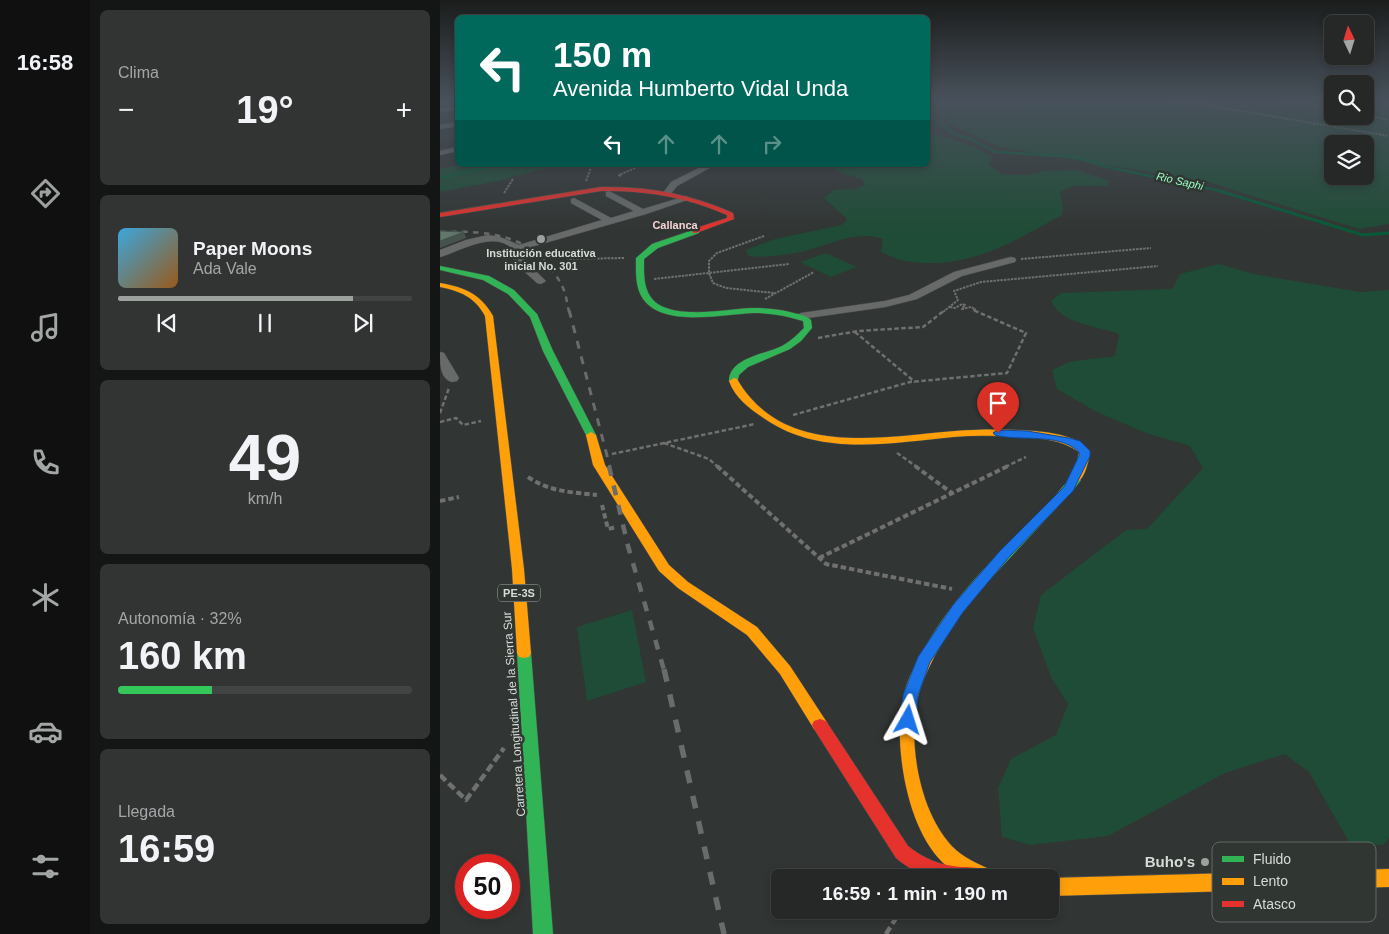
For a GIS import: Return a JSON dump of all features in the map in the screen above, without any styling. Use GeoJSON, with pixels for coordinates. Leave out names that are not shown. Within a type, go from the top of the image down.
{"type":"FeatureCollection","features":[{"type":"Feature","properties":{"kind":"main road"},"geometry":{"type":"LineString","coordinates":[[440,215],[612,191],[667,194],[728,211],[731,214],[730,219],[655,246],[640,258],[637,275],[642,291],[650,304],[669,313],[784,312],[801,316],[806,320],[808,328],[804,335],[793,343],[743,366],[738,369],[733,377],[732,381],[740,393],[757,409],[774,421],[792,432],[832,444],[856,444],[930,436],[998,433],[1057,438],[1076,443],[1085,451],[1069,489],[1005,554],[958,608],[923,660],[910,695],[908,720],[910,761],[920,810],[929,830],[940,847],[969,869]]}},
{"type":"Feature","properties":{"kind":"main road"},"geometry":{"type":"LineString","coordinates":[[440,268],[486,278],[511,292],[534,316],[548,352],[591,435],[600,465],[664,568],[676,580],[731,615],[769,649],[785,670],[908,858],[925,869]]}},
{"type":"Feature","properties":{"kind":"main road","name":"Carretera Longitudinal de la Sierra Sur"},"geometry":{"type":"LineString","coordinates":[[440,285],[479,297],[489,316],[502,416],[506,470],[518,569],[543,934]]}},
{"type":"Feature","properties":{"kind":"main road"},"geometry":{"type":"LineString","coordinates":[[1376,878],[1389,878]]}},
{"type":"Feature","properties":{"kind":"main road"},"geometry":{"type":"LineString","coordinates":[[1059,887],[1212,883]]}},
{"type":"Feature","properties":{"kind":"street"},"geometry":{"type":"LineString","coordinates":[[440,153],[455,150]]}},
{"type":"Feature","properties":{"kind":"street"},"geometry":{"type":"LineString","coordinates":[[667,194],[674,184],[707,167]]}},
{"type":"Feature","properties":{"kind":"street"},"geometry":{"type":"LineString","coordinates":[[612,191],[643,212]]}},
{"type":"Feature","properties":{"kind":"street"},"geometry":{"type":"LineString","coordinates":[[440,254],[487,237],[518,248],[686,199]]}},
{"type":"Feature","properties":{"kind":"street"},"geometry":{"type":"LineString","coordinates":[[574,200],[610,221]]}},
{"type":"Feature","properties":{"kind":"street"},"geometry":{"type":"LineString","coordinates":[[518,248],[521,253],[518,258],[519,262],[541,281]]}},
{"type":"Feature","properties":{"kind":"street"},"geometry":{"type":"LineString","coordinates":[[801,316],[829,314],[904,300],[958,274],[1011,260]]}},
{"type":"Feature","properties":{"kind":"street"},"geometry":{"type":"LineString","coordinates":[[440,356],[452,378]]}},
{"type":"Feature","properties":{"kind":"path"},"geometry":{"type":"LineString","coordinates":[[612,191],[626,176],[620,175],[638,167]]}},
{"type":"Feature","properties":{"kind":"path"},"geometry":{"type":"LineString","coordinates":[[764,236],[717,253],[708,261],[709,273],[713,283],[726,288],[774,293]]}},
{"type":"Feature","properties":{"kind":"path"},"geometry":{"type":"LineString","coordinates":[[1011,260],[1151,248]]}},
{"type":"Feature","properties":{"kind":"path"},"geometry":{"type":"LineString","coordinates":[[568,259],[640,258]]}},
{"type":"Feature","properties":{"kind":"path"},"geometry":{"type":"LineString","coordinates":[[639,281],[789,264]]}},
{"type":"Feature","properties":{"kind":"path"},"geometry":{"type":"LineString","coordinates":[[793,343],[855,332],[923,327],[958,300],[954,291],[981,282],[1158,266]]}},
{"type":"Feature","properties":{"kind":"path"},"geometry":{"type":"LineString","coordinates":[[756,311],[768,296],[814,272]]}},
{"type":"Feature","properties":{"kind":"path"},"geometry":{"type":"LineString","coordinates":[[610,455],[774,421],[915,382],[1007,373],[1026,333],[972,311],[975,309],[971,307],[964,310],[962,309],[966,306],[962,304],[956,308],[950,306]]}},
{"type":"Feature","properties":{"kind":"path"},"geometry":{"type":"LineString","coordinates":[[855,332],[915,382]]}},
{"type":"Feature","properties":{"kind":"path"},"geometry":{"type":"LineString","coordinates":[[440,413],[452,378]]}},
{"type":"Feature","properties":{"kind":"path"},"geometry":{"type":"LineString","coordinates":[[440,422],[456,418],[463,425],[502,416]]}},
{"type":"Feature","properties":{"kind":"path"},"geometry":{"type":"LineString","coordinates":[[664,443],[709,459],[826,564],[973,593]]}},
{"type":"Feature","properties":{"kind":"path"},"geometry":{"type":"LineString","coordinates":[[896,453],[952,493]]}},
{"type":"Feature","properties":{"kind":"path"},"geometry":{"type":"LineString","coordinates":[[819,558],[1026,457]]}},
{"type":"Feature","properties":{"kind":"path"},"geometry":{"type":"LineString","coordinates":[[506,470],[525,474],[541,486],[561,492],[600,496],[608,529],[634,522]]}},
{"type":"Feature","properties":{"kind":"path"},"geometry":{"type":"LineString","coordinates":[[440,502],[459,497]]}},
{"type":"Feature","properties":{"kind":"path"},"geometry":{"type":"LineString","coordinates":[[440,775],[466,800],[504,747],[530,738]]}},
{"type":"Feature","properties":{"kind":"path"},"geometry":{"type":"LineString","coordinates":[[886,934],[895,919]]}},
{"type":"Feature","properties":{"kind":"green space"},"geometry":{"type":"Polygon","coordinates":[[[930,144],[964,144],[975,147],[992,157],[989,165],[1002,174],[1027,175],[1045,171],[1077,170],[1109,181],[1107,186],[1073,186],[1060,192],[1063,208],[1062,215],[1006,244],[968,258],[928,263],[896,259],[881,252],[883,239],[873,236],[852,237],[801,252],[768,256],[748,256],[746,250],[775,239],[842,225],[847,219],[824,198],[834,190],[856,189],[865,185],[862,179],[841,173],[831,167],[930,167],[930,144]]]}},
{"type":"Feature","properties":{"kind":"green space"},"geometry":{"type":"Polygon","coordinates":[[[992,144],[1324,144],[1324,185],[1374,185],[1374,144],[1389,144],[1389,224],[1359,229],[1205,181],[999,147],[992,144]]]}},
{"type":"Feature","properties":{"kind":"green space"},"geometry":{"type":"Polygon","coordinates":[[[455,166],[550,167],[498,181],[440,192],[440,169],[455,166]]]}},
{"type":"Feature","properties":{"kind":"green space"},"geometry":{"type":"Polygon","coordinates":[[[826,253],[857,267],[831,277],[800,262],[826,253]]]}},
{"type":"Feature","properties":{"kind":"green space"},"geometry":{"type":"Polygon","coordinates":[[[1219,264],[1254,274],[1360,292],[1389,290],[1389,838],[1383,845],[1376,844],[1376,842],[1349,842],[1309,772],[1285,754],[1225,773],[1108,836],[1030,845],[1002,837],[998,788],[1011,759],[1056,735],[1068,704],[1051,677],[1033,628],[1041,595],[1126,530],[1147,529],[1203,468],[1190,446],[1146,433],[1095,411],[1057,389],[1052,370],[1069,362],[1115,356],[1119,334],[1071,319],[1056,309],[1051,301],[1061,293],[1172,289],[1180,274],[1219,264]]]}},
{"type":"Feature","properties":{"kind":"green space"},"geometry":{"type":"Polygon","coordinates":[[[632,610],[646,682],[587,701],[577,627],[632,610]]]}},
{"type":"Feature","properties":{"kind":"building"},"geometry":{"type":"Polygon","coordinates":[[[440,231],[464,232],[440,241],[440,231]]]}},
{"type":"Feature","properties":{"kind":"waterway","name":"Rio Saphi"},"geometry":{"type":"LineString","coordinates":[[980,144],[996,152],[1076,157],[1108,167],[1225,192]]}},
{"type":"Feature","properties":{"kind":"waterway"},"geometry":{"type":"LineString","coordinates":[[440,178],[489,167]]}},
{"type":"Feature","properties":{"kind":"waterway","name":"Rio Saphi"},"geometry":{"type":"LineString","coordinates":[[1220,191],[1363,235],[1389,233]]}},
{"type":"Feature","properties":{"kind":"railway"},"geometry":{"type":"LineString","coordinates":[[440,232],[477,232],[510,239],[526,246],[552,269],[563,289],[569,312]]}},
{"type":"Feature","properties":{"kind":"railway"},"geometry":{"type":"LineString","coordinates":[[569,310],[610,467]]}},
{"type":"Feature","properties":{"kind":"railway"},"geometry":{"type":"LineString","coordinates":[[609,466],[628,546],[664,670]]}},
{"type":"Feature","properties":{"kind":"railway"},"geometry":{"type":"LineString","coordinates":[[664,669],[724,934]]}},
{"type":"Feature","properties":{"kind":"traffic: fast"},"geometry":{"type":"LineString","coordinates":[[696,231],[655,246],[640,258],[640,282],[647,298],[658,308],[672,313],[690,314],[770,311],[785,313],[807,320],[808,328],[796,341],[781,350],[744,365],[734,375],[734,381]]}},
{"type":"Feature","properties":{"kind":"traffic: fast"},"geometry":{"type":"LineString","coordinates":[[440,268],[486,278],[511,292],[534,316],[548,351],[591,435]]}},
{"type":"Feature","properties":{"kind":"traffic: fast"},"geometry":{"type":"LineString","coordinates":[[930,651],[963,601],[1031,527],[1060,499],[1075,480]]}},
{"type":"Feature","properties":{"kind":"traffic: fast"},"geometry":{"type":"LineString","coordinates":[[524,653],[543,934]]}},
{"type":"Feature","properties":{"kind":"traffic: slow"},"geometry":{"type":"LineString","coordinates":[[440,285],[456,288],[469,294],[480,302],[489,316],[518,569],[524,653]]}},
{"type":"Feature","properties":{"kind":"traffic: slow"},"geometry":{"type":"LineString","coordinates":[[734,381],[738,391],[745,399],[782,426],[804,435],[826,440],[873,442],[984,433],[1040,435],[1064,440],[1085,451],[1083,462],[1075,480]]}},
{"type":"Feature","properties":{"kind":"traffic: slow"},"geometry":{"type":"LineString","coordinates":[[591,435],[599,465],[664,568],[683,585],[752,631],[785,670],[820,725]]}},
{"type":"Feature","properties":{"kind":"traffic: slow"},"geometry":{"type":"LineString","coordinates":[[930,651],[920,670],[910,697],[907,722],[909,764],[913,785],[928,826],[950,856],[971,869]]}},
{"type":"Feature","properties":{"kind":"traffic: slow"},"geometry":{"type":"LineString","coordinates":[[1376,878],[1389,878]]}},
{"type":"Feature","properties":{"kind":"traffic: slow"},"geometry":{"type":"LineString","coordinates":[[1059,887],[1212,883]]}},
{"type":"Feature","properties":{"kind":"traffic: jam"},"geometry":{"type":"LineString","coordinates":[[440,215],[601,189],[634,189],[684,197],[731,214],[730,219],[696,231]]}},
{"type":"Feature","properties":{"kind":"traffic: jam"},"geometry":{"type":"LineString","coordinates":[[820,725],[902,852],[919,865],[928,869]]}},
{"type":"Feature","properties":{"kind":"place","name":"Institución educativa inicial No. 301"},"geometry":{"type":"Point","coordinates":[541,239]}},
{"type":"Feature","properties":{"kind":"place","name":"Buho's"},"geometry":{"type":"Point","coordinates":[1205,862]}},
{"type":"Feature","properties":{"kind":"district","name":"Callanca"},"geometry":{"type":"Point","coordinates":[675,225]}},
{"type":"Feature","properties":{"kind":"route"},"geometry":{"type":"LineString","coordinates":[[908,720],[910,695],[923,660],[958,608],[1005,554],[1069,489],[1084,456],[1085,451],[1076,443],[1069,441],[1027,434],[998,433]]}}]}
